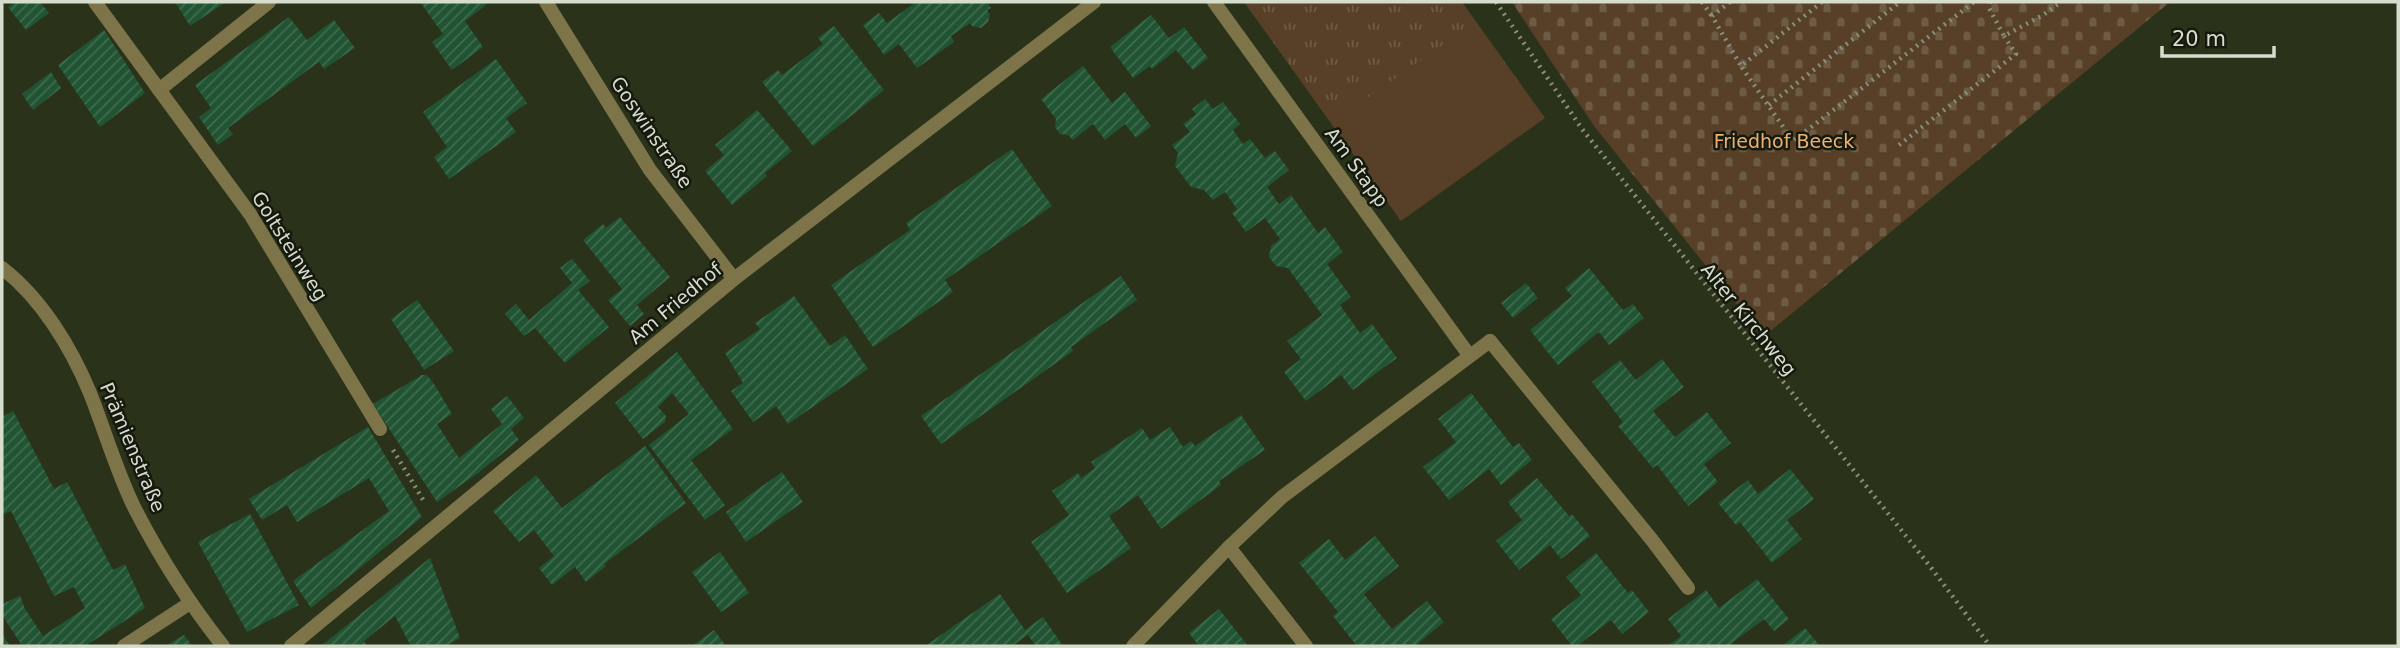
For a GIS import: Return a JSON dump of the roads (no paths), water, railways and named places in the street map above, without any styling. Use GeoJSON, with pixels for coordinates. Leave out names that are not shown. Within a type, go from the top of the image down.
{"type":"FeatureCollection","features":[{"type":"Feature","properties":{"kind":"street","name":"Goltsteinweg"},"geometry":{"type":"LineString","coordinates":[[95,2],[250,214],[380,429]]}},
{"type":"Feature","properties":{"kind":"street"},"geometry":{"type":"LineString","coordinates":[[159,90],[269,2]]}},
{"type":"Feature","properties":{"kind":"street","name":"Goswinstraße"},"geometry":{"type":"LineString","coordinates":[[546,2],[650,170],[734,279]]}},
{"type":"Feature","properties":{"kind":"street","name":"Am Friedhof"},"geometry":{"type":"LineString","coordinates":[[291,646],[734,279],[1094,2]]}},
{"type":"Feature","properties":{"kind":"street","name":"Am Stapp"},"geometry":{"type":"LineString","coordinates":[[1214,2],[1469,355]]}},
{"type":"Feature","properties":{"kind":"street","name":"Prämienstraße"},"geometry":{"type":"LineString","coordinates":[[2,268],[18,280],[55,327],[89,392],[110,452],[134,507],[190,603],[223,646]]}},
{"type":"Feature","properties":{"kind":"street"},"geometry":{"type":"LineString","coordinates":[[1133,646],[1229,547],[1282,497],[1490,341],[1688,588]]}},
{"type":"Feature","properties":{"kind":"street"},"geometry":{"type":"LineString","coordinates":[[1229,547],[1306,646]]}},
{"type":"Feature","properties":{"kind":"street"},"geometry":{"type":"LineString","coordinates":[[124,646],[190,603]]}},
{"type":"Feature","properties":{"kind":"park label","name":"Friedhof Beeck"},"geometry":{"type":"Point","coordinates":[1784,141]}}]}
